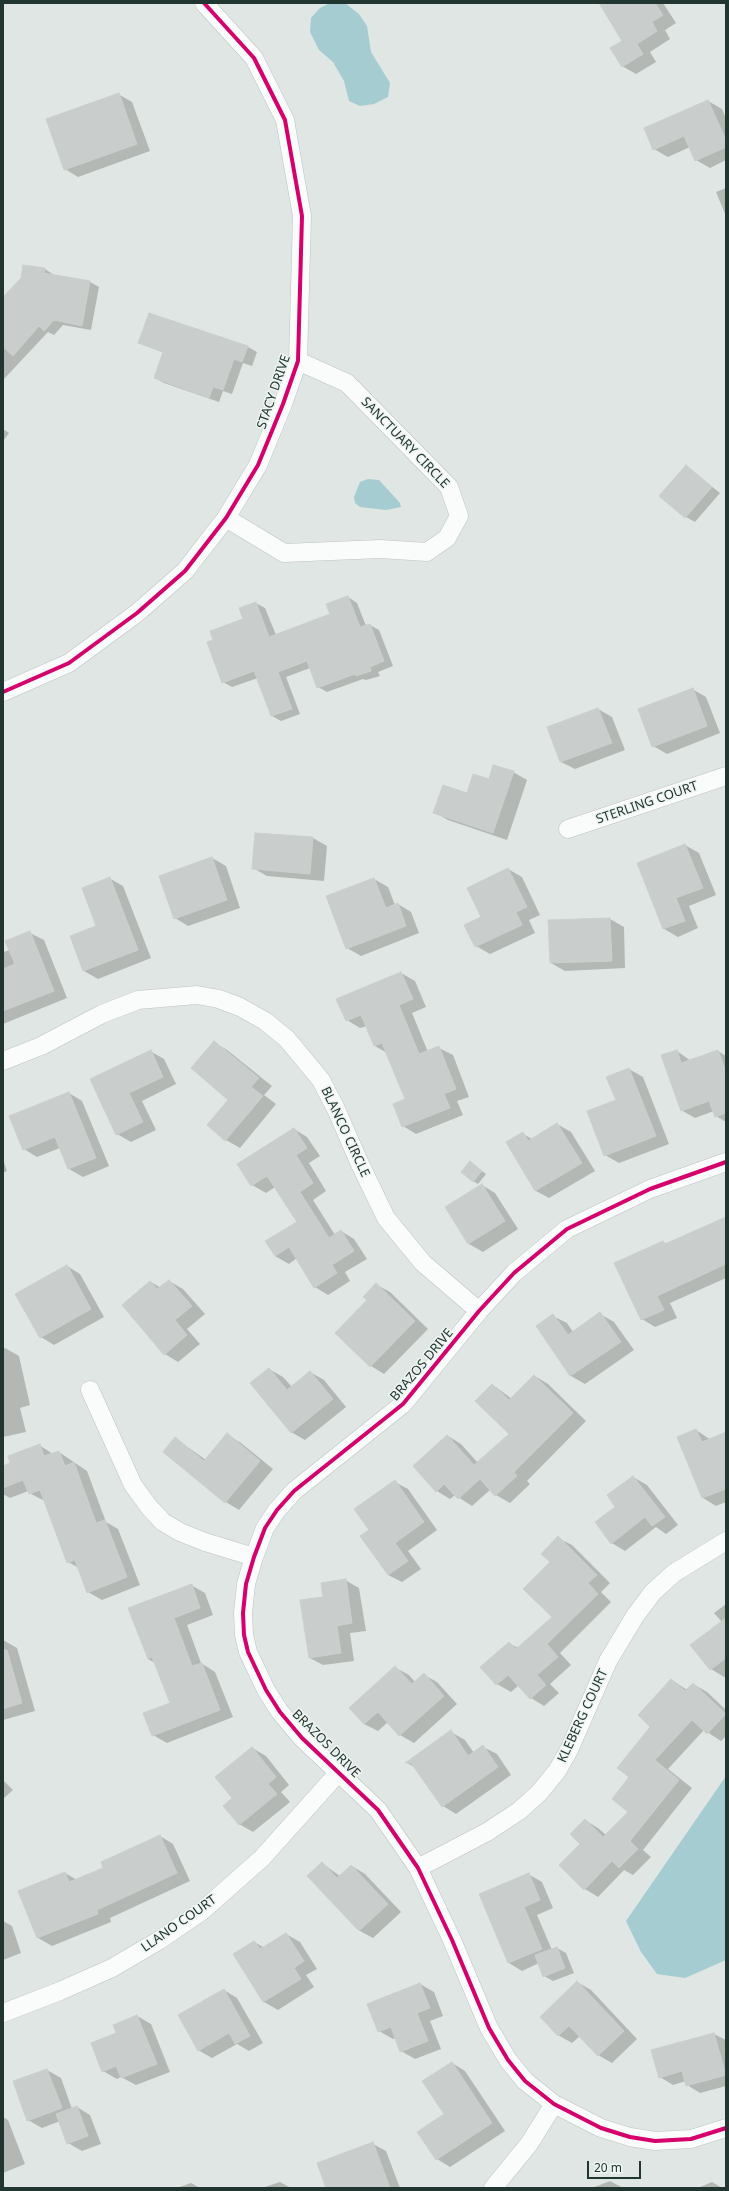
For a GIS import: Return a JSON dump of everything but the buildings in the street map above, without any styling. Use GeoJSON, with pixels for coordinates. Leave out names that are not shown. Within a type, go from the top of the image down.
{"type":"FeatureCollection","features":[{"type":"Feature","properties":{"kind":"street","name":"STACY DRIVE"},"geometry":{"type":"LineString","coordinates":[[3,692],[69,663],[137,613],[185,571],[226,518],[258,465],[284,404],[298,361],[302,216],[285,120],[254,58],[204,3]]}},
{"type":"Feature","properties":{"kind":"street","name":"SANCTUARY CIRCLE"},"geometry":{"type":"LineString","coordinates":[[226,518],[284,552],[380,549],[427,552],[447,538],[459,516],[449,487],[347,383],[298,361]]}},
{"type":"Feature","properties":{"kind":"street","name":"STERLING COURT"},"geometry":{"type":"LineString","coordinates":[[568,829],[726,776]]}},
{"type":"Feature","properties":{"kind":"street","name":"BLANCO CIRCLE"},"geometry":{"type":"LineString","coordinates":[[3,1061],[41,1046],[102,1014],[138,1000],[197,995],[219,999],[240,1007],[265,1021],[287,1039],[321,1080],[336,1109],[386,1218],[423,1263],[480,1311]]}},
{"type":"Feature","properties":{"kind":"street","name":"BRAZOS DRIVE"},"geometry":{"type":"LineString","coordinates":[[726,1162],[650,1189],[567,1229],[514,1273],[480,1311],[403,1404],[294,1491],[277,1510],[266,1528],[254,1557],[246,1584],[243,1612],[244,1635],[248,1652],[266,1690],[280,1712],[302,1738],[378,1810],[418,1868],[452,1940],[489,2028],[508,2060],[525,2081],[554,2104],[601,2128],[630,2137],[655,2141],[691,2139],[726,2128]]}},
{"type":"Feature","properties":{"kind":"street"},"geometry":{"type":"LineString","coordinates":[[90,1390],[133,1485],[149,1507],[163,1522],[193,1537],[254,1557]]}},
{"type":"Feature","properties":{"kind":"street","name":"KLEBERG COURT"},"geometry":{"type":"LineString","coordinates":[[418,1868],[488,1832],[519,1811],[539,1793],[557,1771],[569,1750],[608,1661],[635,1616],[653,1592],[674,1574],[726,1541]]}},
{"type":"Feature","properties":{"kind":"street","name":"LLANO COURT"},"geometry":{"type":"LineString","coordinates":[[3,2013],[60,1991],[112,1968],[158,1941],[202,1911],[262,1858],[339,1772]]}},
{"type":"Feature","properties":{"kind":"street"},"geometry":{"type":"LineString","coordinates":[[493,2188],[529,2144],[554,2104]]}},
{"type":"Feature","properties":{"kind":"water"},"geometry":{"type":"Polygon","coordinates":[[[330,3],[345,3],[359,14],[367,26],[371,52],[390,83],[388,97],[374,104],[360,106],[349,101],[344,81],[333,62],[319,50],[310,32],[311,18],[320,8],[330,3]]]}},
{"type":"Feature","properties":{"kind":"water"},"geometry":{"type":"Polygon","coordinates":[[[368,479],[379,480],[400,503],[401,507],[386,510],[360,507],[355,503],[354,497],[360,482],[368,479]]]}},
{"type":"Feature","properties":{"kind":"water"},"geometry":{"type":"Polygon","coordinates":[[[726,1776],[726,1960],[685,1978],[657,1974],[641,1952],[626,1921],[726,1776]]]}},
{"type":"Feature","properties":{"kind":"cycle path"},"geometry":{"type":"LineString","coordinates":[[3,692],[69,663],[137,613],[185,571],[226,518],[258,465],[283,404],[298,361],[302,216],[285,120],[254,58],[204,3]]}},
{"type":"Feature","properties":{"kind":"cycle path"},"geometry":{"type":"LineString","coordinates":[[726,1162],[650,1189],[567,1229],[514,1273],[479,1311],[403,1404],[294,1491],[277,1510],[265,1528],[254,1557],[246,1584],[243,1613],[244,1635],[248,1652],[266,1690],[280,1712],[302,1738],[378,1810],[418,1868],[452,1940],[489,2028],[508,2060],[525,2081],[554,2104],[601,2128],[630,2137],[655,2141],[691,2139],[726,2128]]}}]}
